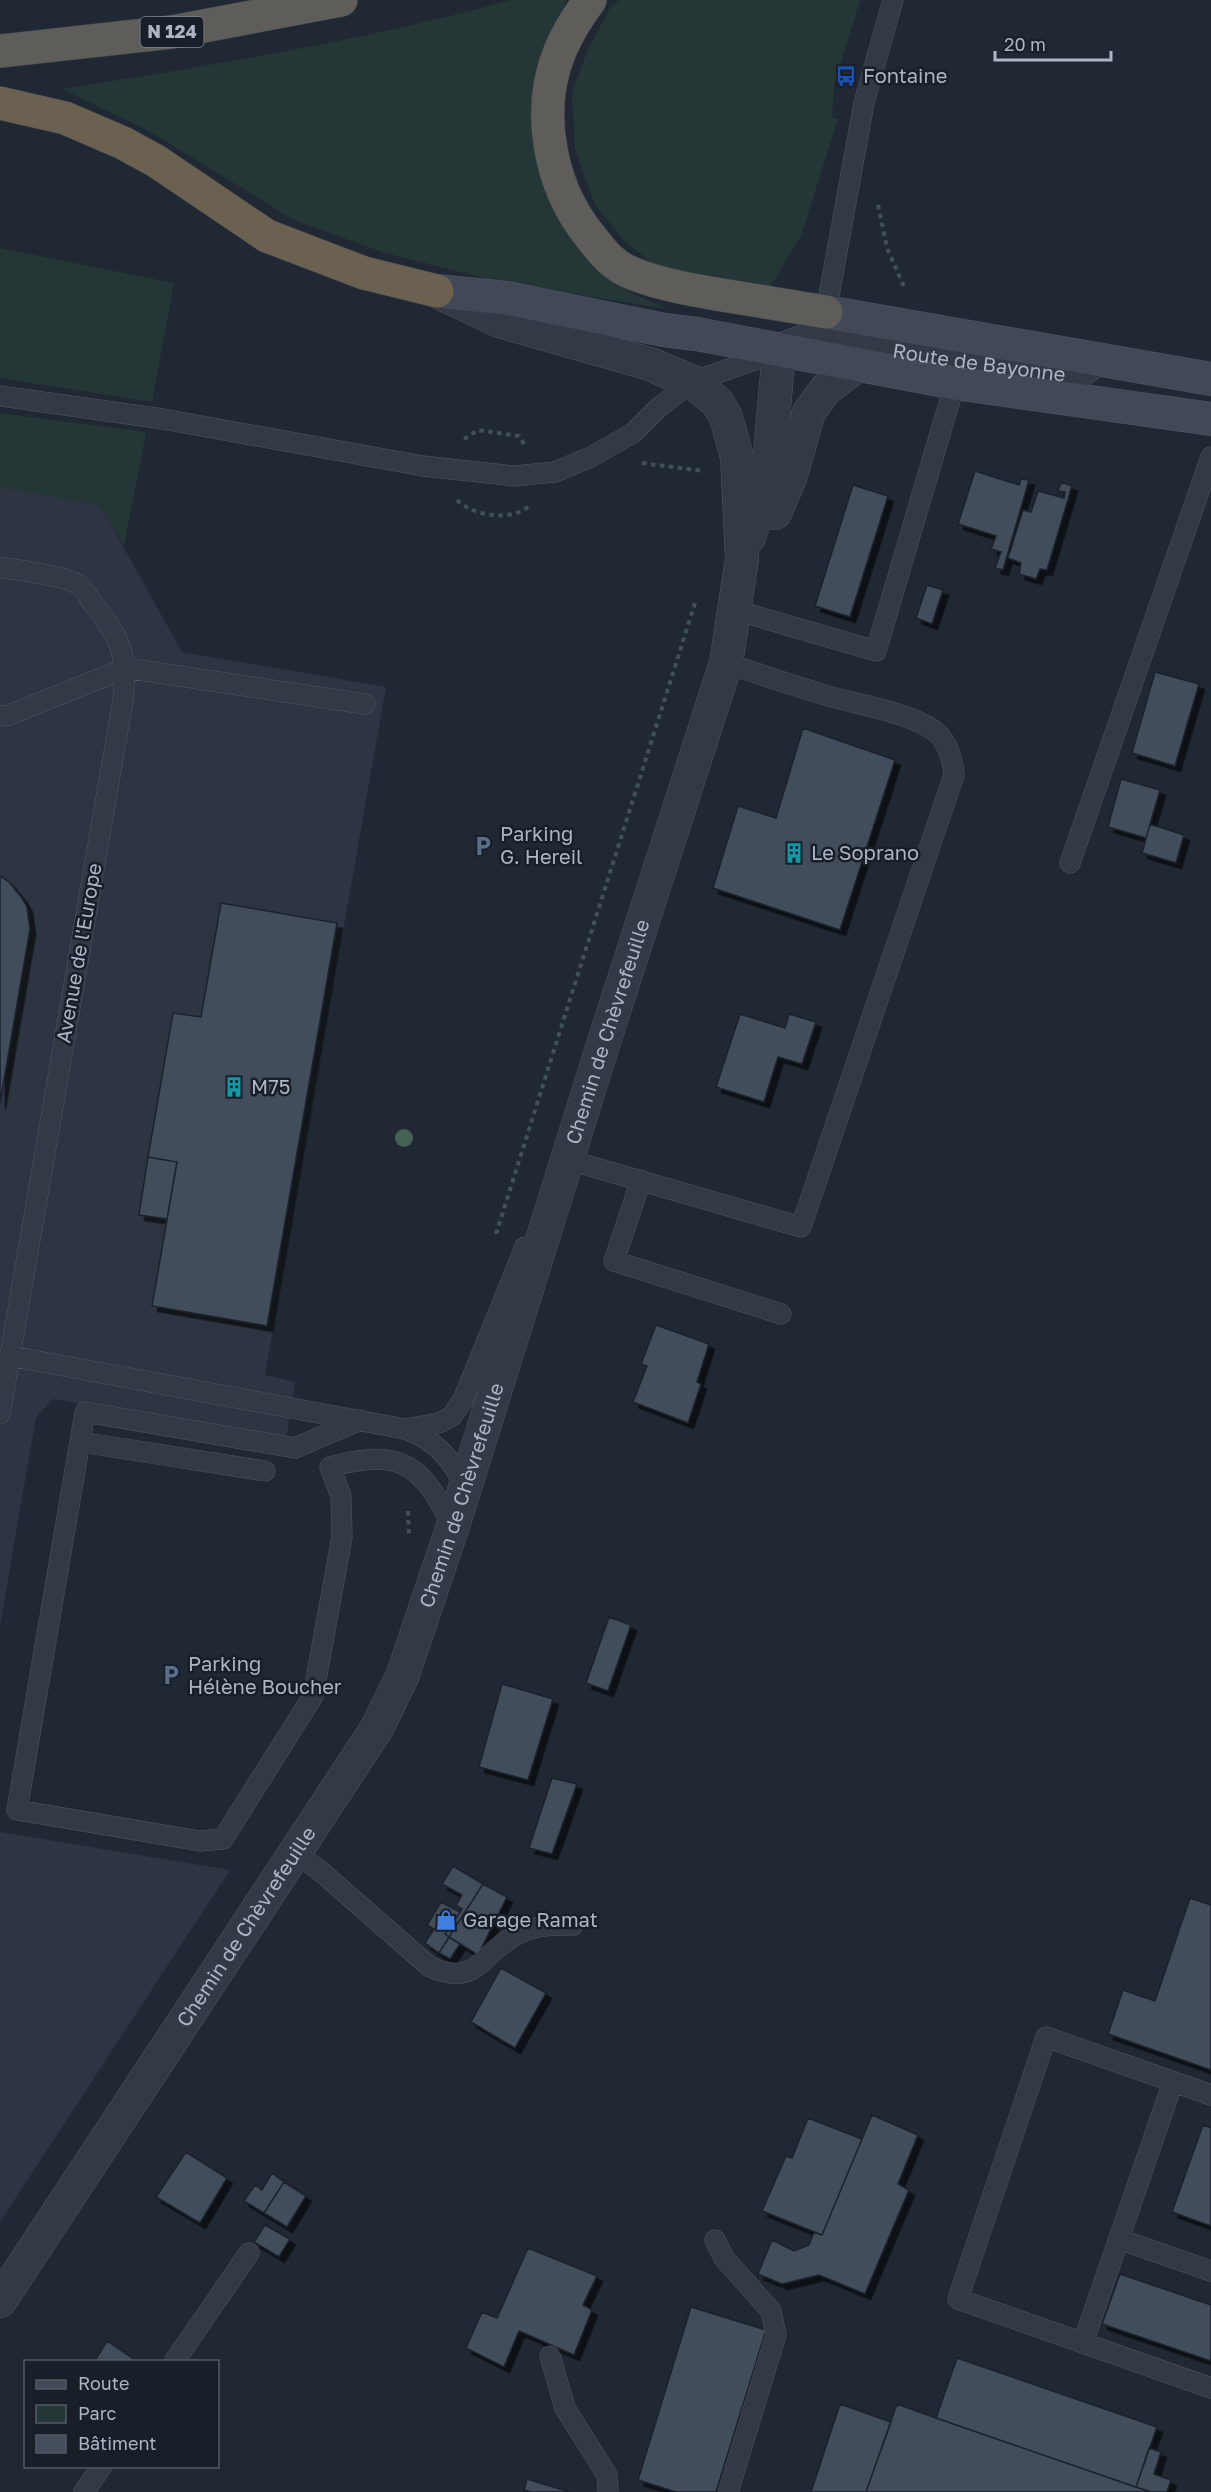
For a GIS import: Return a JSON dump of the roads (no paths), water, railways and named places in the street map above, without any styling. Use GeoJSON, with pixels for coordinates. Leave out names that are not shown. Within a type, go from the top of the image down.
{"type":"FeatureCollection","features":[{"type":"Feature","properties":{"kind":"highway","name":"N 124"},"geometry":{"type":"LineString","coordinates":[[0,51],[172,32],[341,0]]}},
{"type":"Feature","properties":{"kind":"highway"},"geometry":{"type":"LineString","coordinates":[[590,0],[573,24],[559,53],[550,88],[548,131],[565,197],[576,219],[615,265],[634,274],[686,289],[826,312]]}},
{"type":"Feature","properties":{"kind":"highway"},"geometry":{"type":"LineString","coordinates":[[0,103],[66,118],[123,143],[156,161],[267,236],[363,273],[437,291]]}},
{"type":"Feature","properties":{"kind":"main road","name":"Route de Bayonne"},"geometry":{"type":"LineString","coordinates":[[437,291],[506,298],[779,351],[849,353],[955,383],[1211,419]]}},
{"type":"Feature","properties":{"kind":"main road"},"geometry":{"type":"LineString","coordinates":[[826,312],[1211,379]]}},
{"type":"Feature","properties":{"kind":"street","name":"Chemin de Chèvrefeuille"},"geometry":{"type":"LineString","coordinates":[[0,2301],[295,1854],[393,1700],[453,1526],[565,1158],[726,663],[742,559],[738,474],[733,436],[717,402],[692,382],[650,364],[499,321],[437,291]]}},
{"type":"Feature","properties":{"kind":"street","name":"Chemin de Chèvrefeuille"},"geometry":{"type":"LineString","coordinates":[[742,559],[768,477],[779,351]]}},
{"type":"Feature","properties":{"kind":"street","name":"Chemin de Chèvrefeuille"},"geometry":{"type":"LineString","coordinates":[[736,607],[790,478],[809,412],[849,353]]}},
{"type":"Feature","properties":{"kind":"street","name":"Route de Bayonne"},"geometry":{"type":"LineString","coordinates":[[849,353],[945,359],[1073,376],[1096,359]]}},
{"type":"Feature","properties":{"kind":"lane"},"geometry":{"type":"LineString","coordinates":[[0,396],[163,419],[423,466],[492,475],[514,476],[555,472],[591,457],[633,433],[658,408],[692,382],[779,351],[812,330],[826,312],[864,103],[894,0]]}},
{"type":"Feature","properties":{"kind":"lane"},"geometry":{"type":"LineString","coordinates":[[826,312],[849,353]]}},
{"type":"Feature","properties":{"kind":"lane"},"geometry":{"type":"LineString","coordinates":[[736,607],[876,651],[955,383]]}},
{"type":"Feature","properties":{"kind":"lane"},"geometry":{"type":"LineString","coordinates":[[1070,863],[1211,457]]}},
{"type":"Feature","properties":{"kind":"lane","name":"Avenue de l'Europe"},"geometry":{"type":"LineString","coordinates":[[0,567],[38,573],[78,584],[107,622],[121,645],[126,668],[123,700],[0,1414]]}},
{"type":"Feature","properties":{"kind":"lane"},"geometry":{"type":"LineString","coordinates":[[405,1429],[439,1423],[452,1416],[463,1400],[565,1158],[801,1227],[954,775],[953,764],[938,734],[918,721],[785,683],[726,663]]}},
{"type":"Feature","properties":{"kind":"lane"},"geometry":{"type":"LineString","coordinates":[[0,716],[9,715],[126,668],[365,704]]}},
{"type":"Feature","properties":{"kind":"lane"},"geometry":{"type":"LineString","coordinates":[[641,1180],[614,1261],[781,1314]]}},
{"type":"Feature","properties":{"kind":"lane"},"geometry":{"type":"LineString","coordinates":[[10,1356],[405,1429],[435,1444],[453,1462],[465,1485]]}},
{"type":"Feature","properties":{"kind":"lane"},"geometry":{"type":"LineString","coordinates":[[360,1420],[295,1448],[85,1412],[17,1810],[200,1841],[223,1839],[313,1696],[342,1537],[340,1496],[330,1467],[362,1459],[394,1460],[411,1468],[440,1501],[453,1526]]}},
{"type":"Feature","properties":{"kind":"lane"},"geometry":{"type":"LineString","coordinates":[[81,1442],[265,1471]]}},
{"type":"Feature","properties":{"kind":"lane"},"geometry":{"type":"LineString","coordinates":[[295,1854],[318,1869],[430,1967],[446,1974],[468,1973],[518,1934],[547,1925],[573,1925]]}},
{"type":"Feature","properties":{"kind":"lane"},"geometry":{"type":"LineString","coordinates":[[1211,2095],[1046,2037],[958,2299],[1211,2388]]}},
{"type":"Feature","properties":{"kind":"lane"},"geometry":{"type":"LineString","coordinates":[[1083,2343],[1173,2082]]}},
{"type":"Feature","properties":{"kind":"lane"},"geometry":{"type":"LineString","coordinates":[[1119,2239],[1211,2271]]}},
{"type":"Feature","properties":{"kind":"lane"},"geometry":{"type":"LineString","coordinates":[[715,2240],[724,2258],[771,2311],[776,2335],[728,2492]]}},
{"type":"Feature","properties":{"kind":"lane"},"geometry":{"type":"LineString","coordinates":[[175,2360],[249,2253]]}},
{"type":"Feature","properties":{"kind":"lane"},"geometry":{"type":"LineString","coordinates":[[550,2356],[565,2408],[607,2475],[608,2492]]}},
{"type":"Feature","properties":{"kind":"lane"},"geometry":{"type":"LineString","coordinates":[[84,2492],[101,2468]]}},
{"type":"Feature","properties":{"kind":"place","name":"Fontaine"},"geometry":{"type":"Point","coordinates":[846,76]}},
{"type":"Feature","properties":{"kind":"place","name":"Parking G. Hereil"},"geometry":{"type":"Point","coordinates":[483,846]}},
{"type":"Feature","properties":{"kind":"place","name":"Le Soprano"},"geometry":{"type":"Point","coordinates":[794,853]}},
{"type":"Feature","properties":{"kind":"place","name":"M75"},"geometry":{"type":"Point","coordinates":[234,1087]}},
{"type":"Feature","properties":{"kind":"place","name":"Parking Hélène Boucher"},"geometry":{"type":"Point","coordinates":[171,1675]}},
{"type":"Feature","properties":{"kind":"place","name":"Garage Ramat"},"geometry":{"type":"Point","coordinates":[446,1920]}}]}
